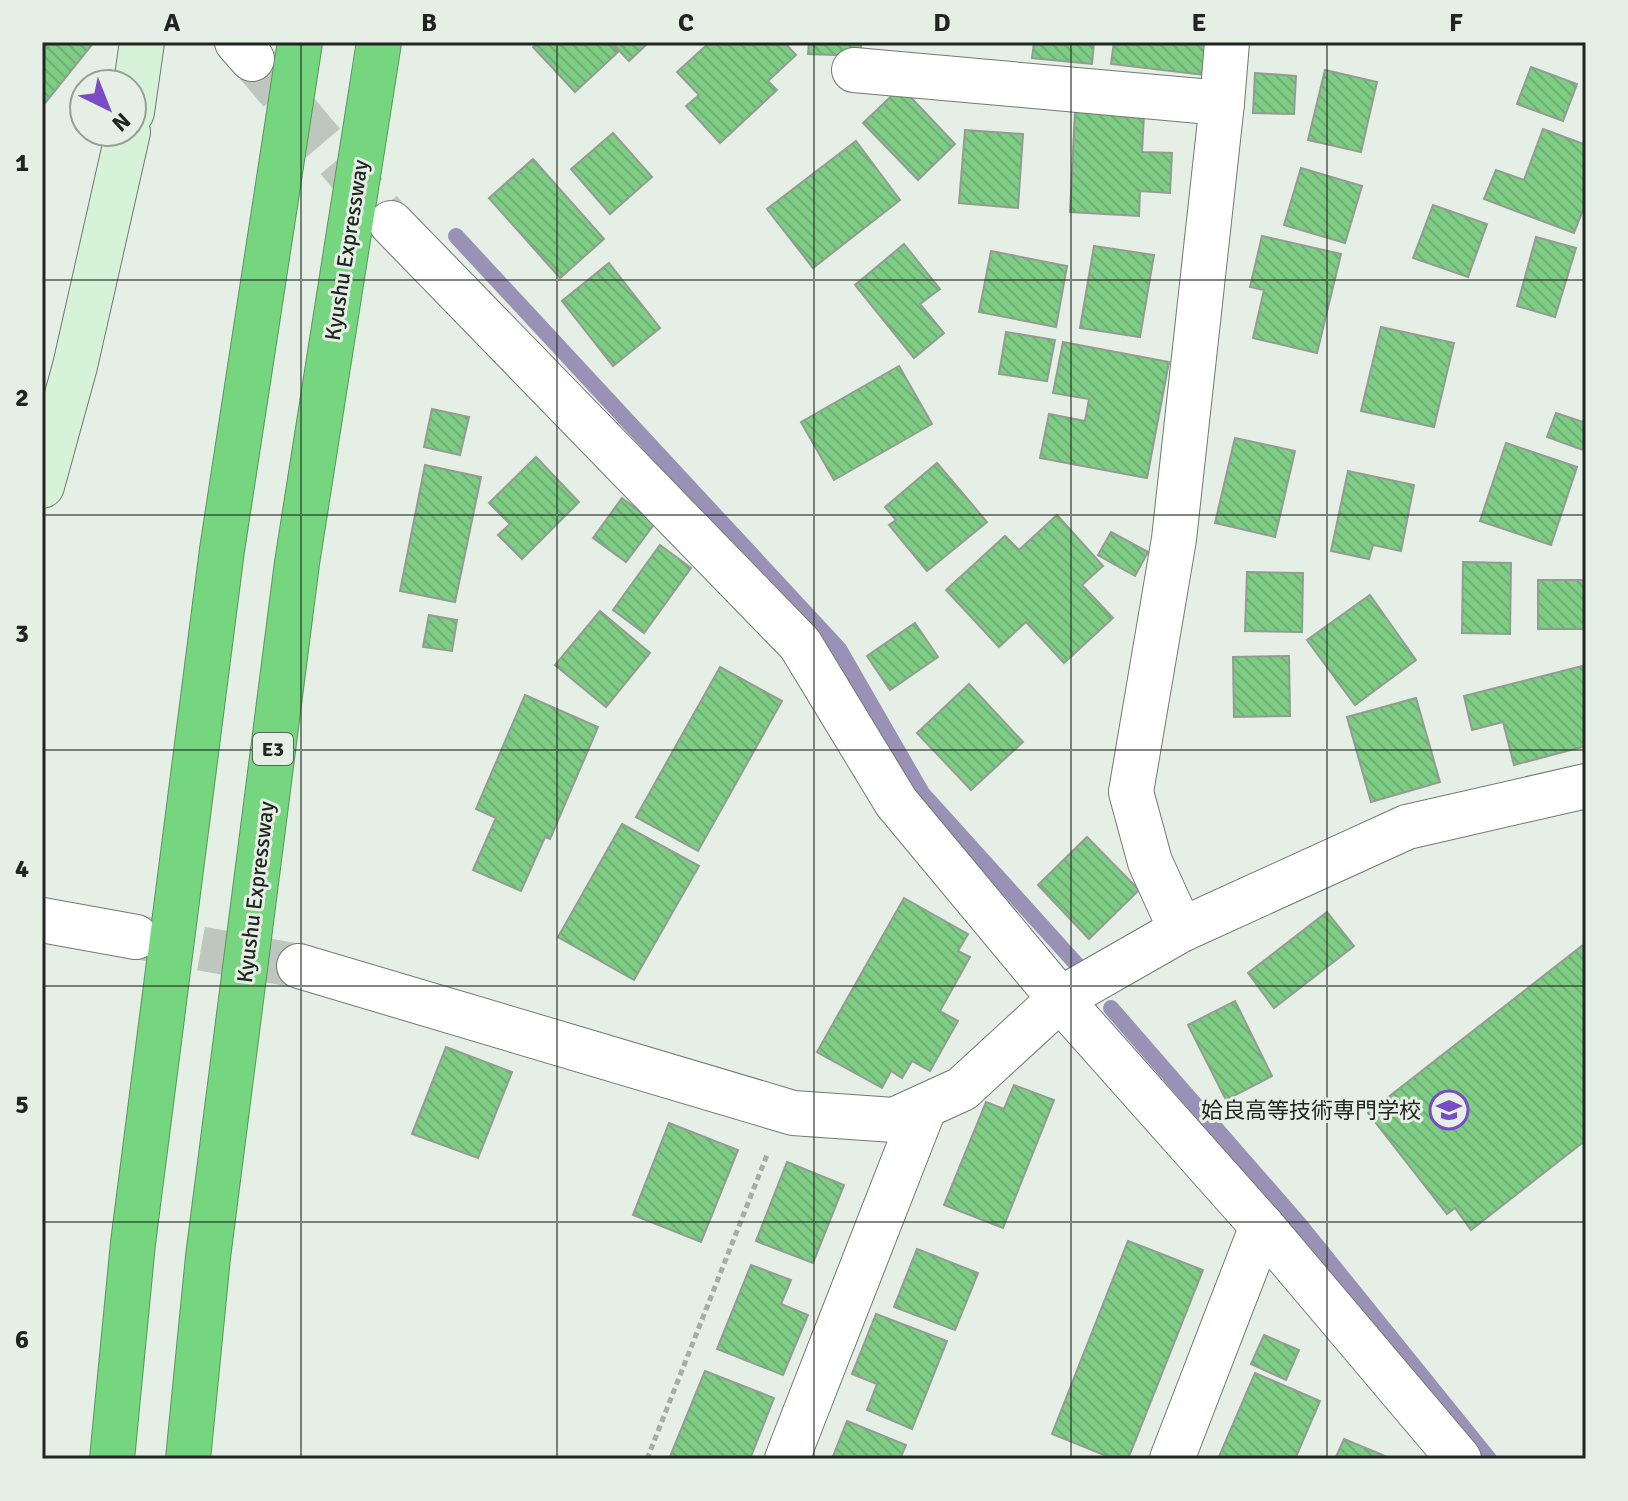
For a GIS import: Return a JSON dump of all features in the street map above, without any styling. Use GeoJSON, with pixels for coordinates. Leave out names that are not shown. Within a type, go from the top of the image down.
{"type":"FeatureCollection","features":[{"type":"Feature","properties":{"kind":"highway"},"geometry":{"type":"LineString","coordinates":[[112,1459],[133,1243],[220,566],[300,42]]}},
{"type":"Feature","properties":{"kind":"highway","name":"Kyushu Expressway"},"geometry":{"type":"LineString","coordinates":[[188,1459],[208,1257],[297,563],[379,42]]}},
{"type":"Feature","properties":{"kind":"street"},"geometry":{"type":"LineString","coordinates":[[138,68],[142,42]]}},
{"type":"Feature","properties":{"kind":"street"},"geometry":{"type":"LineString","coordinates":[[1181,930],[1150,862],[1131,792],[1174,539],[1227,42]]}},
{"type":"Feature","properties":{"kind":"street"},"geometry":{"type":"LineString","coordinates":[[854,70],[1222,103]]}},
{"type":"Feature","properties":{"kind":"street"},"geometry":{"type":"LineString","coordinates":[[42,486],[75,366],[124,148]]}},
{"type":"Feature","properties":{"kind":"street"},"geometry":{"type":"LineString","coordinates":[[391,223],[800,644],[896,802],[1060,999],[1262,1226],[1459,1459]]}},
{"type":"Feature","properties":{"kind":"street"},"geometry":{"type":"LineString","coordinates":[[299,966],[785,1111],[894,1120],[962,1089],[1060,999],[1181,930],[1407,827],[1586,786]]}},
{"type":"Feature","properties":{"kind":"street"},"geometry":{"type":"LineString","coordinates":[[42,920],[136,937]]}},
{"type":"Feature","properties":{"kind":"street"},"geometry":{"type":"LineString","coordinates":[[787,1459],[925,1106]]}},
{"type":"Feature","properties":{"kind":"street"},"geometry":{"type":"LineString","coordinates":[[1172,1459],[1262,1226]]}},
{"type":"Feature","properties":{"kind":"path"},"geometry":{"type":"LineString","coordinates":[[647,1459],[785,1111]]}},
{"type":"Feature","properties":{"kind":"building"},"geometry":{"type":"Polygon","coordinates":[[[42,42],[86,42],[91,46],[73,68],[68,68],[68,75],[42,107],[42,42]]]}},
{"type":"Feature","properties":{"kind":"building"},"geometry":{"type":"Polygon","coordinates":[[[538,42],[609,42],[618,52],[575,92],[533,47],[538,42]]]}},
{"type":"Feature","properties":{"kind":"building"},"geometry":{"type":"Polygon","coordinates":[[[611,42],[649,42],[629,61],[611,42]]]}},
{"type":"Feature","properties":{"kind":"building"},"geometry":{"type":"Polygon","coordinates":[[[710,42],[784,42],[796,55],[768,81],[777,90],[720,143],[686,106],[699,95],[677,72],[710,42]]]}},
{"type":"Feature","properties":{"kind":"building"},"geometry":{"type":"Polygon","coordinates":[[[809,42],[861,42],[861,56],[808,54],[809,42]]]}},
{"type":"Feature","properties":{"kind":"building"},"geometry":{"type":"Polygon","coordinates":[[[1034,42],[1094,42],[1092,64],[1032,58],[1034,42]]]}},
{"type":"Feature","properties":{"kind":"building"},"geometry":{"type":"Polygon","coordinates":[[[1114,42],[1208,42],[1204,75],[1111,64],[1114,42]]]}},
{"type":"Feature","properties":{"kind":"building"},"geometry":{"type":"Polygon","coordinates":[[[1531,67],[1577,84],[1563,121],[1517,104],[1531,67]]]}},
{"type":"Feature","properties":{"kind":"building"},"geometry":{"type":"Polygon","coordinates":[[[1325,70],[1377,82],[1361,152],[1308,140],[1325,70]]]}},
{"type":"Feature","properties":{"kind":"building"},"geometry":{"type":"Polygon","coordinates":[[[1255,73],[1296,76],[1294,114],[1253,113],[1255,73]]]}},
{"type":"Feature","properties":{"kind":"building"},"geometry":{"type":"Polygon","coordinates":[[[901,87],[955,144],[918,180],[863,123],[901,87]]]}},
{"type":"Feature","properties":{"kind":"building"},"geometry":{"type":"Polygon","coordinates":[[[1075,112],[1144,115],[1142,152],[1172,153],[1170,193],[1140,191],[1139,216],[1070,212],[1075,112]]]}},
{"type":"Feature","properties":{"kind":"building"},"geometry":{"type":"Polygon","coordinates":[[[1543,129],[1586,145],[1586,202],[1574,233],[1484,199],[1496,170],[1524,180],[1543,129]]]}},
{"type":"Feature","properties":{"kind":"building"},"geometry":{"type":"Polygon","coordinates":[[[965,130],[1023,134],[1018,208],[959,203],[965,130]]]}},
{"type":"Feature","properties":{"kind":"building"},"geometry":{"type":"Polygon","coordinates":[[[613,133],[652,177],[610,214],[571,169],[613,133]]]}},
{"type":"Feature","properties":{"kind":"building"},"geometry":{"type":"Polygon","coordinates":[[[856,141],[900,200],[813,268],[767,209],[856,141]]]}},
{"type":"Feature","properties":{"kind":"building"},"geometry":{"type":"Polygon","coordinates":[[[533,159],[604,239],[560,278],[489,198],[533,159]]]}},
{"type":"Feature","properties":{"kind":"building"},"geometry":{"type":"Polygon","coordinates":[[[1301,168],[1362,186],[1345,243],[1284,225],[1301,168]]]}},
{"type":"Feature","properties":{"kind":"building"},"geometry":{"type":"Polygon","coordinates":[[[1433,205],[1487,224],[1468,277],[1413,258],[1433,205]]]}},
{"type":"Feature","properties":{"kind":"building"},"geometry":{"type":"Polygon","coordinates":[[[1262,236],[1341,254],[1317,353],[1253,338],[1264,290],[1250,287],[1262,236]]]}},
{"type":"Feature","properties":{"kind":"building"},"geometry":{"type":"Polygon","coordinates":[[[1536,237],[1576,248],[1555,317],[1517,306],[1536,237]]]}},
{"type":"Feature","properties":{"kind":"building"},"geometry":{"type":"Polygon","coordinates":[[[904,244],[940,289],[920,304],[944,333],[914,358],[855,285],[904,244]]]}},
{"type":"Feature","properties":{"kind":"building"},"geometry":{"type":"Polygon","coordinates":[[[1094,246],[1154,255],[1140,337],[1080,328],[1094,246]]]}},
{"type":"Feature","properties":{"kind":"building"},"geometry":{"type":"Polygon","coordinates":[[[991,251],[1067,266],[1056,327],[979,312],[991,251]]]}},
{"type":"Feature","properties":{"kind":"building"},"geometry":{"type":"Polygon","coordinates":[[[609,263],[660,328],[613,366],[562,301],[609,263]]]}},
{"type":"Feature","properties":{"kind":"building"},"geometry":{"type":"Polygon","coordinates":[[[1381,327],[1454,343],[1434,427],[1361,411],[1381,327]]]}},
{"type":"Feature","properties":{"kind":"building"},"geometry":{"type":"Polygon","coordinates":[[[1006,332],[1055,340],[1047,381],[999,374],[1006,332]]]}},
{"type":"Feature","properties":{"kind":"building"},"geometry":{"type":"Polygon","coordinates":[[[1063,342],[1169,362],[1147,478],[1040,458],[1049,414],[1085,421],[1089,399],[1053,393],[1063,342]]]}},
{"type":"Feature","properties":{"kind":"building"},"geometry":{"type":"Polygon","coordinates":[[[899,366],[932,424],[834,480],[801,422],[899,366]]]}},
{"type":"Feature","properties":{"kind":"building"},"geometry":{"type":"Polygon","coordinates":[[[432,409],[469,417],[460,455],[424,447],[432,409]]]}},
{"type":"Feature","properties":{"kind":"building"},"geometry":{"type":"Polygon","coordinates":[[[1556,413],[1586,423],[1583,450],[1547,437],[1556,413]]]}},
{"type":"Feature","properties":{"kind":"building"},"geometry":{"type":"Polygon","coordinates":[[[1235,438],[1295,451],[1275,537],[1215,523],[1235,438]]]}},
{"type":"Feature","properties":{"kind":"building"},"geometry":{"type":"Polygon","coordinates":[[[1506,443],[1577,467],[1551,545],[1480,521],[1506,443]]]}},
{"type":"Feature","properties":{"kind":"building"},"geometry":{"type":"Polygon","coordinates":[[[536,457],[579,502],[522,559],[498,535],[510,524],[489,503],[536,457]]]}},
{"type":"Feature","properties":{"kind":"building"},"geometry":{"type":"Polygon","coordinates":[[[937,463],[987,522],[927,571],[889,525],[896,520],[885,507],[937,463]]]}},
{"type":"Feature","properties":{"kind":"building"},"geometry":{"type":"Polygon","coordinates":[[[425,465],[481,477],[455,602],[400,591],[425,465]]]}},
{"type":"Feature","properties":{"kind":"building"},"geometry":{"type":"Polygon","coordinates":[[[1348,471],[1414,485],[1401,551],[1373,545],[1369,559],[1331,551],[1348,471]]]}},
{"type":"Feature","properties":{"kind":"building"},"geometry":{"type":"Polygon","coordinates":[[[622,498],[655,523],[626,562],[593,538],[622,498]]]}},
{"type":"Feature","properties":{"kind":"building"},"geometry":{"type":"Polygon","coordinates":[[[1057,515],[1103,566],[1082,585],[1113,618],[1064,663],[1026,622],[999,647],[946,590],[1005,536],[1019,550],[1057,515]]]}},
{"type":"Feature","properties":{"kind":"building"},"geometry":{"type":"Polygon","coordinates":[[[1111,532],[1148,552],[1135,576],[1098,555],[1111,532]]]}},
{"type":"Feature","properties":{"kind":"building"},"geometry":{"type":"Polygon","coordinates":[[[660,545],[691,568],[644,633],[613,610],[660,545]]]}},
{"type":"Feature","properties":{"kind":"building"},"geometry":{"type":"Polygon","coordinates":[[[1463,562],[1511,563],[1510,634],[1462,633],[1463,562]]]}},
{"type":"Feature","properties":{"kind":"building"},"geometry":{"type":"Polygon","coordinates":[[[1247,572],[1303,573],[1302,632],[1245,631],[1247,572]]]}},
{"type":"Feature","properties":{"kind":"building"},"geometry":{"type":"Polygon","coordinates":[[[1538,580],[1586,580],[1586,629],[1538,629],[1538,580]]]}},
{"type":"Feature","properties":{"kind":"building"},"geometry":{"type":"Polygon","coordinates":[[[1370,595],[1416,660],[1355,705],[1307,640],[1370,595]]]}},
{"type":"Feature","properties":{"kind":"building"},"geometry":{"type":"Polygon","coordinates":[[[600,611],[650,653],[606,707],[555,665],[600,611]]]}},
{"type":"Feature","properties":{"kind":"building"},"geometry":{"type":"Polygon","coordinates":[[[429,615],[457,620],[452,651],[423,647],[429,615]]]}},
{"type":"Feature","properties":{"kind":"building"},"geometry":{"type":"Polygon","coordinates":[[[915,623],[938,657],[890,690],[867,656],[915,623]]]}},
{"type":"Feature","properties":{"kind":"building"},"geometry":{"type":"Polygon","coordinates":[[[1289,656],[1290,716],[1234,717],[1233,657],[1289,656]]]}},
{"type":"Feature","properties":{"kind":"building"},"geometry":{"type":"Polygon","coordinates":[[[1586,665],[1586,746],[1514,765],[1503,722],[1472,730],[1464,696],[1586,665]]]}},
{"type":"Feature","properties":{"kind":"building"},"geometry":{"type":"Polygon","coordinates":[[[720,667],[782,701],[698,851],[636,817],[720,667]]]}},
{"type":"Feature","properties":{"kind":"building"},"geometry":{"type":"Polygon","coordinates":[[[969,684],[1023,742],[971,790],[917,733],[969,684]]]}},
{"type":"Feature","properties":{"kind":"building"},"geometry":{"type":"Polygon","coordinates":[[[525,695],[598,727],[550,839],[545,837],[521,891],[473,870],[496,818],[476,809],[525,695]]]}},
{"type":"Feature","properties":{"kind":"building"},"geometry":{"type":"Polygon","coordinates":[[[1416,698],[1440,782],[1371,802],[1347,717],[1416,698]]]}},
{"type":"Feature","properties":{"kind":"building"},"geometry":{"type":"Polygon","coordinates":[[[622,824],[699,866],[634,980],[558,937],[622,824]]]}},
{"type":"Feature","properties":{"kind":"building"},"geometry":{"type":"Polygon","coordinates":[[[1087,837],[1139,890],[1089,939],[1038,885],[1087,837]]]}},
{"type":"Feature","properties":{"kind":"building"},"geometry":{"type":"Polygon","coordinates":[[[904,898],[968,934],[958,951],[970,957],[940,1011],[958,1021],[930,1071],[912,1061],[902,1078],[891,1071],[882,1088],[817,1052],[904,898]]]}},
{"type":"Feature","properties":{"kind":"building"},"geometry":{"type":"Polygon","coordinates":[[[1327,912],[1354,946],[1274,1008],[1248,973],[1327,912]]]}},
{"type":"Feature","properties":{"kind":"building"},"geometry":{"type":"Polygon","coordinates":[[[1583,945],[1586,949],[1586,1140],[1471,1230],[1455,1208],[1447,1214],[1368,1113],[1583,945]]]}},
{"type":"Feature","properties":{"kind":"building"},"geometry":{"type":"Polygon","coordinates":[[[1235,1001],[1272,1076],[1226,1100],[1188,1025],[1235,1001]]]}},
{"type":"Feature","properties":{"kind":"building"},"geometry":{"type":"Polygon","coordinates":[[[446,1047],[512,1072],[478,1158],[412,1134],[446,1047]]]}},
{"type":"Feature","properties":{"kind":"building"},"geometry":{"type":"Polygon","coordinates":[[[1014,1085],[1054,1100],[1003,1228],[944,1205],[986,1102],[1004,1109],[1014,1085]]]}},
{"type":"Feature","properties":{"kind":"building"},"geometry":{"type":"Polygon","coordinates":[[[669,1123],[738,1150],[701,1242],[633,1215],[669,1123]]]}},
{"type":"Feature","properties":{"kind":"building"},"geometry":{"type":"Polygon","coordinates":[[[787,1162],[844,1185],[813,1263],[756,1241],[787,1162]]]}},
{"type":"Feature","properties":{"kind":"building"},"geometry":{"type":"Polygon","coordinates":[[[1128,1241],[1203,1270],[1128,1459],[1114,1459],[1052,1434],[1128,1241]]]}},
{"type":"Feature","properties":{"kind":"building"},"geometry":{"type":"Polygon","coordinates":[[[917,1249],[978,1273],[955,1330],[894,1307],[917,1249]]]}},
{"type":"Feature","properties":{"kind":"building"},"geometry":{"type":"Polygon","coordinates":[[[751,1265],[791,1280],[781,1304],[808,1315],[783,1375],[717,1349],[751,1265]]]}},
{"type":"Feature","properties":{"kind":"building"},"geometry":{"type":"Polygon","coordinates":[[[876,1314],[947,1341],[912,1429],[867,1410],[877,1384],[852,1374],[876,1314]]]}},
{"type":"Feature","properties":{"kind":"building"},"geometry":{"type":"Polygon","coordinates":[[[1264,1335],[1299,1350],[1286,1380],[1251,1364],[1264,1335]]]}},
{"type":"Feature","properties":{"kind":"building"},"geometry":{"type":"Polygon","coordinates":[[[705,1371],[774,1398],[750,1459],[669,1459],[705,1371]]]}},
{"type":"Feature","properties":{"kind":"building"},"geometry":{"type":"Polygon","coordinates":[[[1255,1373],[1320,1401],[1295,1459],[1218,1459],[1255,1373]]]}},
{"type":"Feature","properties":{"kind":"building"},"geometry":{"type":"Polygon","coordinates":[[[847,1421],[906,1445],[900,1459],[832,1459],[847,1421]]]}},
{"type":"Feature","properties":{"kind":"building"},"geometry":{"type":"Polygon","coordinates":[[[1344,1439],[1392,1459],[1335,1459],[1344,1439]]]}},
{"type":"Feature","properties":{"kind":"waterway"},"geometry":{"type":"LineString","coordinates":[[456,236],[839,649],[922,793],[1079,967]]}},
{"type":"Feature","properties":{"kind":"waterway"},"geometry":{"type":"LineString","coordinates":[[1111,1008],[1300,1225],[1489,1459]]}},
{"type":"Feature","properties":{"kind":"tunnel"},"geometry":{"type":"LineString","coordinates":[[252,59],[391,223]]}},
{"type":"Feature","properties":{"kind":"tunnel"},"geometry":{"type":"LineString","coordinates":[[136,937],[299,966]]}},
{"type":"Feature","properties":{"kind":"place","name":"姶良高等技術専門学校"},"geometry":{"type":"Point","coordinates":[1449,1110]}}]}
